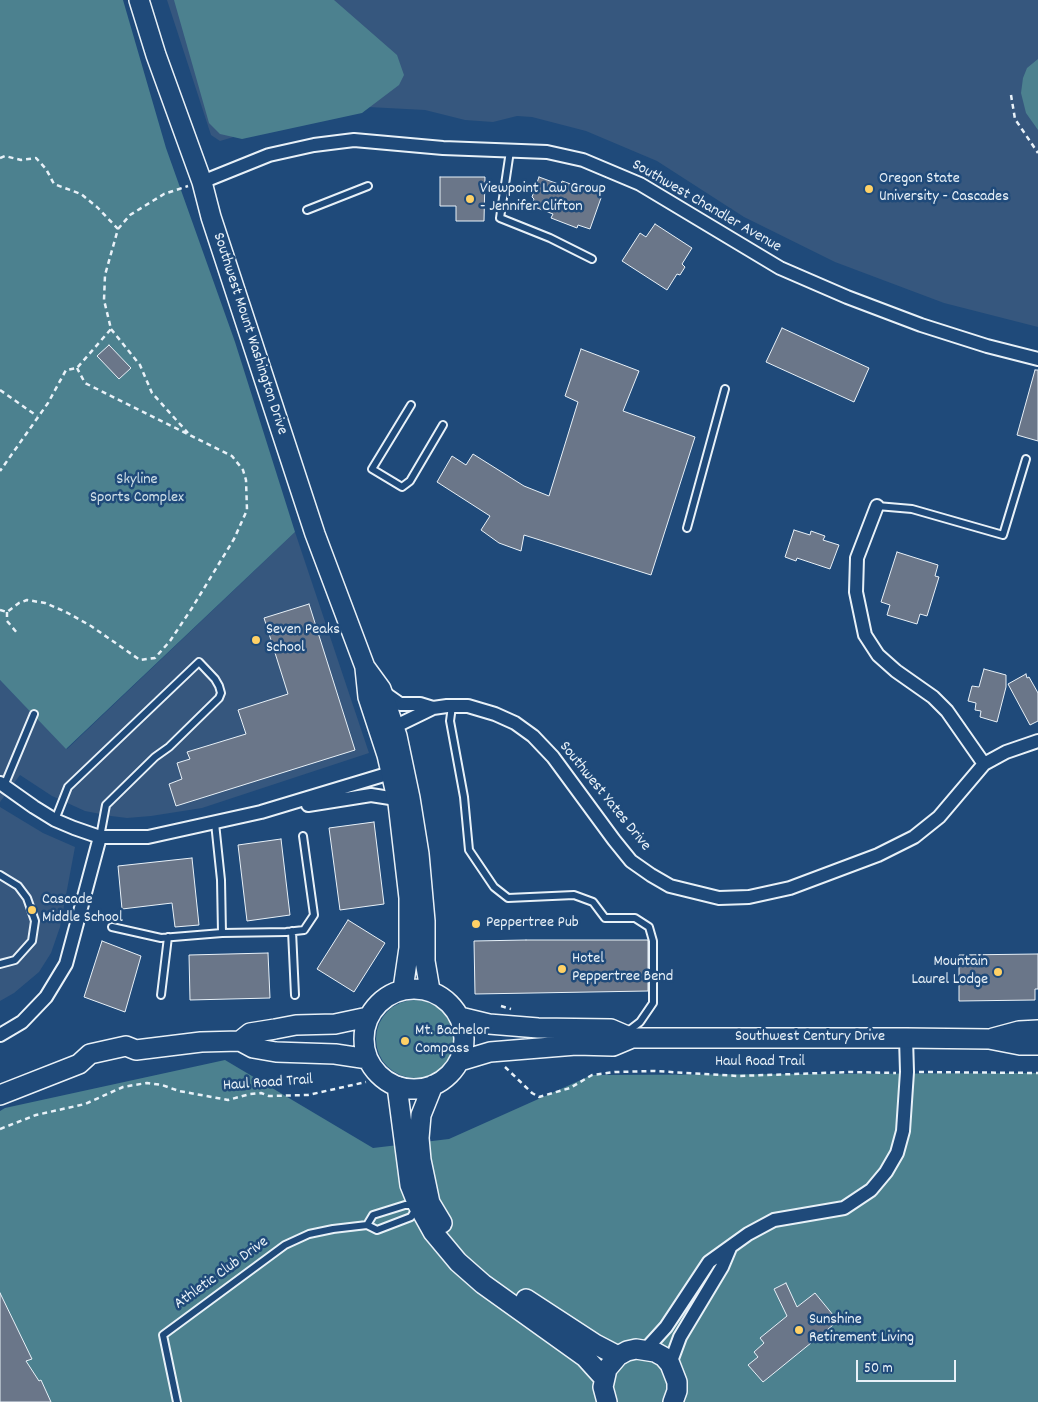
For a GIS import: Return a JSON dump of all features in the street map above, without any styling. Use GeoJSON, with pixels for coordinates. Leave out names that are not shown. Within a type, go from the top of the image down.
{"type":"FeatureCollection","features":[{"type":"Feature","properties":{"kind":"main road","name":"Southwest Mount Washington Drive"},"geometry":{"type":"LineString","coordinates":[[139,0],[156,55],[202,182],[211,217],[315,534],[365,666],[381,689],[394,728],[398,771],[398,802],[409,898],[409,948],[403,989]]}},
{"type":"Feature","properties":{"kind":"main road","name":"Southwest Mount Washington Drive"},"geometry":{"type":"LineString","coordinates":[[365,666],[368,697],[387,755],[398,771],[419,854],[426,961],[430,990]]}},
{"type":"Feature","properties":{"kind":"main road"},"geometry":{"type":"LineString","coordinates":[[403,989],[430,990],[442,996],[460,1017],[464,1031],[464,1046],[460,1061],[444,1080],[434,1086],[422,1089],[409,1089],[397,1086],[385,1080],[368,1059],[364,1045],[364,1031],[368,1017],[376,1004],[389,995],[403,989]]}},
{"type":"Feature","properties":{"kind":"main road"},"geometry":{"type":"LineString","coordinates":[[240,1041],[250,1033],[296,1025],[335,1024],[368,1017]]}},
{"type":"Feature","properties":{"kind":"main road","name":"Southwest Century Drive"},"geometry":{"type":"LineString","coordinates":[[460,1017],[488,1024],[538,1028],[611,1029],[628,1036],[989,1039],[1020,1045],[1038,1045]]}},
{"type":"Feature","properties":{"kind":"main road","name":"Southwest Century Drive"},"geometry":{"type":"LineString","coordinates":[[989,1039],[1019,1030],[1038,1030]]}},
{"type":"Feature","properties":{"kind":"main road","name":"Southwest Century Drive"},"geometry":{"type":"LineString","coordinates":[[460,1061],[490,1052],[576,1045],[613,1046],[628,1036]]}},
{"type":"Feature","properties":{"kind":"main road"},"geometry":{"type":"LineString","coordinates":[[0,1095],[79,1064],[94,1066],[130,1058],[136,1050],[201,1042],[240,1041],[253,1048],[276,1052],[335,1054],[368,1059]]}},
{"type":"Feature","properties":{"kind":"main road"},"geometry":{"type":"LineString","coordinates":[[397,1086],[410,1184],[418,1205],[433,1232],[458,1262],[483,1284],[585,1357],[604,1378]]}},
{"type":"Feature","properties":{"kind":"main road"},"geometry":{"type":"LineString","coordinates":[[434,1086],[421,1114],[419,1138],[421,1160],[430,1203],[448,1233],[473,1263],[494,1281],[595,1344],[618,1356]]}},
{"type":"Feature","properties":{"kind":"main road"},"geometry":{"type":"LineString","coordinates":[[607,1402],[603,1387],[604,1378],[612,1362],[627,1351],[646,1349],[664,1357],[670,1364],[677,1382],[678,1398]]}},
{"type":"Feature","properties":{"kind":"street","name":"Southwest Chandler Avenue"},"geometry":{"type":"LineString","coordinates":[[202,182],[268,155],[314,145],[344,142],[547,152],[583,160],[640,184],[780,268],[839,294],[958,337],[1038,359]]}},
{"type":"Feature","properties":{"kind":"street"},"geometry":{"type":"LineString","coordinates":[[877,506],[857,558],[856,592],[864,635],[878,655],[896,671],[933,697],[947,711],[984,764]]}},
{"type":"Feature","properties":{"kind":"street","name":"Southwest Yates Drive"},"geometry":{"type":"LineString","coordinates":[[381,689],[387,696],[400,704],[420,704],[433,708]]}},
{"type":"Feature","properties":{"kind":"street","name":"Southwest Yates Drive"},"geometry":{"type":"LineString","coordinates":[[394,728],[433,708],[452,706],[468,706],[495,714],[521,727],[533,736],[552,757],[631,861],[670,886],[718,898],[749,897],[790,888],[878,855],[914,837],[939,817],[984,764],[1006,752],[1038,741]]}},
{"type":"Feature","properties":{"kind":"street"},"geometry":{"type":"LineString","coordinates":[[2,786],[55,820],[100,837],[148,837],[261,812],[398,771]]}},
{"type":"Feature","properties":{"kind":"street"},"geometry":{"type":"LineString","coordinates":[[261,812],[371,795],[390,798],[398,802]]}},
{"type":"Feature","properties":{"kind":"street"},"geometry":{"type":"LineString","coordinates":[[0,1035],[22,1022],[40,1003],[66,964],[100,837]]}},
{"type":"Feature","properties":{"kind":"street"},"geometry":{"type":"LineString","coordinates":[[646,1349],[666,1326],[709,1262],[748,1234],[774,1220],[844,1208],[870,1190],[886,1172],[898,1153],[903,1131],[907,1072],[906,1038]]}},
{"type":"Feature","properties":{"kind":"street"},"geometry":{"type":"LineString","coordinates":[[670,1364],[680,1337],[722,1267],[730,1248]]}},
{"type":"Feature","properties":{"kind":"lane"},"geometry":{"type":"LineString","coordinates":[[510,151],[500,218],[550,238],[592,259]]}},
{"type":"Feature","properties":{"kind":"lane"},"geometry":{"type":"LineString","coordinates":[[307,210],[368,186]]}},
{"type":"Feature","properties":{"kind":"lane"},"geometry":{"type":"LineString","coordinates":[[687,528],[725,388]]}},
{"type":"Feature","properties":{"kind":"lane"},"geometry":{"type":"LineString","coordinates":[[411,405],[372,469],[402,487],[410,481],[443,425]]}},
{"type":"Feature","properties":{"kind":"lane"},"geometry":{"type":"LineString","coordinates":[[877,506],[912,509],[1003,536],[1026,458]]}},
{"type":"Feature","properties":{"kind":"lane"},"geometry":{"type":"LineString","coordinates":[[55,820],[68,787],[199,662],[215,678],[221,693],[219,698],[106,805],[100,837]]}},
{"type":"Feature","properties":{"kind":"lane"},"geometry":{"type":"LineString","coordinates":[[452,706],[450,721],[464,797],[469,850],[494,887],[508,898],[574,895],[593,902],[606,918],[635,918],[649,927],[654,941],[653,1002],[628,1036]]}},
{"type":"Feature","properties":{"kind":"lane"},"geometry":{"type":"LineString","coordinates":[[2,786],[34,714]]}},
{"type":"Feature","properties":{"kind":"lane"},"geometry":{"type":"LineString","coordinates":[[215,823],[222,880],[222,933]]}},
{"type":"Feature","properties":{"kind":"lane"},"geometry":{"type":"LineString","coordinates":[[112,927],[161,938],[222,933],[304,930],[314,916],[303,836]]}},
{"type":"Feature","properties":{"kind":"lane"},"geometry":{"type":"LineString","coordinates":[[0,875],[18,886],[27,898],[36,921],[32,941],[15,960],[0,964]]}},
{"type":"Feature","properties":{"kind":"lane"},"geometry":{"type":"LineString","coordinates":[[292,931],[296,995]]}},
{"type":"Feature","properties":{"kind":"lane"},"geometry":{"type":"LineString","coordinates":[[161,995],[168,937]]}},
{"type":"Feature","properties":{"kind":"lane","name":"Athletic Club Drive"},"geometry":{"type":"LineString","coordinates":[[177,1402],[163,1336],[285,1245],[309,1234],[367,1225],[377,1230],[411,1218],[418,1205],[404,1205],[374,1215],[367,1225]]}},
{"type":"Feature","properties":{"kind":"path"},"geometry":{"type":"LineString","coordinates":[[1011,95],[1015,120],[1038,153]]}},
{"type":"Feature","properties":{"kind":"path"},"geometry":{"type":"LineString","coordinates":[[0,158],[5,156],[21,160],[36,158],[46,169],[54,184],[81,194],[118,229]]}},
{"type":"Feature","properties":{"kind":"path"},"geometry":{"type":"LineString","coordinates":[[190,435],[152,393],[140,365],[110,329],[104,300],[105,275],[118,229],[130,215],[164,194],[202,182]]}},
{"type":"Feature","properties":{"kind":"path"},"geometry":{"type":"LineString","coordinates":[[0,471],[48,403],[66,370],[77,368],[110,329]]}},
{"type":"Feature","properties":{"kind":"path"},"geometry":{"type":"LineString","coordinates":[[7,612],[27,600],[45,603],[92,626],[140,660],[155,658],[170,641],[192,608],[234,539],[247,510],[246,480],[243,470],[232,456],[84,383],[77,368]]}},
{"type":"Feature","properties":{"kind":"path"},"geometry":{"type":"LineString","coordinates":[[0,390],[38,416]]}},
{"type":"Feature","properties":{"kind":"path"},"geometry":{"type":"LineString","coordinates":[[0,610],[7,612]]}},
{"type":"Feature","properties":{"kind":"path"},"geometry":{"type":"LineString","coordinates":[[7,612],[7,621],[18,634]]}},
{"type":"Feature","properties":{"kind":"path","name":"Haul Road Trail"},"geometry":{"type":"LineString","coordinates":[[500,1064],[539,1097],[570,1088],[592,1075],[615,1072],[654,1071],[738,1076],[850,1072],[888,1074],[907,1072],[1038,1073]]}},
{"type":"Feature","properties":{"kind":"path","name":"Haul Road Trail"},"geometry":{"type":"LineString","coordinates":[[0,1129],[36,1115],[85,1104],[134,1084],[162,1085],[228,1100],[261,1093],[269,1096],[308,1094],[366,1082]]}},
{"type":"Feature","properties":{"kind":"shaded area","name":"Oregon State University - Cascades"},"geometry":{"type":"Polygon","coordinates":[[[167,0],[1038,0],[1038,327],[944,303],[835,262],[744,217],[657,161],[586,131],[532,117],[517,116],[493,122],[465,120],[425,110],[368,107],[308,115],[220,141],[211,135],[167,0]]]}},
{"type":"Feature","properties":{"kind":"shaded area","name":"Seven Peaks School"},"geometry":{"type":"Polygon","coordinates":[[[295,532],[369,753],[202,808],[151,816],[127,818],[85,811],[52,796],[20,775],[0,802],[0,680],[67,749],[295,532]]]}},
{"type":"Feature","properties":{"kind":"shaded area","name":"Cascade Middle School"},"geometry":{"type":"Polygon","coordinates":[[[0,807],[43,833],[75,847],[60,927],[51,953],[39,972],[14,993],[0,1001],[0,807]]]}},
{"type":"Feature","properties":{"kind":"green space","name":"Skyline Sports Complex"},"geometry":{"type":"Polygon","coordinates":[[[0,0],[123,0],[166,148],[235,342],[295,532],[66,749],[0,680],[0,0]]]}},
{"type":"Feature","properties":{"kind":"green space"},"geometry":{"type":"Polygon","coordinates":[[[174,0],[334,0],[397,55],[404,75],[399,85],[362,113],[242,139],[220,134],[209,123],[174,0]]]}},
{"type":"Feature","properties":{"kind":"green space"},"geometry":{"type":"Polygon","coordinates":[[[1038,59],[1038,130],[1026,113],[1021,93],[1023,78],[1027,68],[1038,59]]]}},
{"type":"Feature","properties":{"kind":"green space"},"geometry":{"type":"Polygon","coordinates":[[[407,1000],[423,1000],[437,1006],[448,1017],[454,1031],[454,1047],[448,1061],[437,1072],[423,1078],[407,1078],[393,1072],[382,1061],[376,1047],[376,1031],[382,1017],[393,1006],[407,1000]]]}},
{"type":"Feature","properties":{"kind":"green space"},"geometry":{"type":"Polygon","coordinates":[[[225,1060],[373,1148],[449,1139],[592,1075],[1038,1073],[1038,1402],[0,1402],[0,1111],[5,1108],[225,1060]]]}},
{"type":"Feature","properties":{"kind":"building"},"geometry":{"type":"Polygon","coordinates":[[[440,177],[485,177],[484,221],[456,221],[456,206],[440,206],[440,177]]]}},
{"type":"Feature","properties":{"kind":"building"},"geometry":{"type":"Polygon","coordinates":[[[539,177],[561,185],[562,181],[602,195],[590,229],[578,225],[577,228],[551,218],[553,214],[532,206],[534,199],[532,197],[539,177]]]}},
{"type":"Feature","properties":{"kind":"building"},"geometry":{"type":"Polygon","coordinates":[[[655,224],[692,248],[682,264],[685,267],[680,275],[677,274],[667,290],[622,261],[640,233],[646,237],[655,224]]]}},
{"type":"Feature","properties":{"kind":"building"},"geometry":{"type":"Polygon","coordinates":[[[782,328],[869,368],[854,402],[766,362],[782,328]]]}},
{"type":"Feature","properties":{"kind":"building"},"geometry":{"type":"Polygon","coordinates":[[[109,345],[131,368],[119,379],[97,356],[109,345]]]}},
{"type":"Feature","properties":{"kind":"building"},"geometry":{"type":"Polygon","coordinates":[[[581,349],[639,371],[623,411],[695,437],[651,575],[524,535],[521,551],[499,543],[481,530],[490,516],[437,482],[452,456],[466,465],[473,454],[524,486],[549,496],[578,402],[565,396],[581,349]]]}},
{"type":"Feature","properties":{"kind":"building"},"geometry":{"type":"Polygon","coordinates":[[[1035,370],[1038,370],[1038,441],[1017,435],[1035,370]]]}},
{"type":"Feature","properties":{"kind":"building"},"geometry":{"type":"Polygon","coordinates":[[[794,530],[810,535],[811,531],[825,536],[823,540],[839,545],[830,569],[797,558],[796,561],[785,557],[794,530]]]}},
{"type":"Feature","properties":{"kind":"building"},"geometry":{"type":"Polygon","coordinates":[[[897,552],[938,565],[935,576],[939,577],[927,616],[920,614],[917,624],[887,615],[890,605],[881,602],[897,552]]]}},
{"type":"Feature","properties":{"kind":"building"},"geometry":{"type":"Polygon","coordinates":[[[309,604],[355,750],[176,806],[169,784],[182,779],[177,763],[190,759],[187,752],[246,734],[238,710],[288,694],[264,618],[309,604]]]}},
{"type":"Feature","properties":{"kind":"building"},"geometry":{"type":"Polygon","coordinates":[[[984,669],[1006,675],[1006,687],[997,722],[980,717],[981,711],[975,710],[976,703],[968,701],[972,686],[979,687],[984,669]]]}},
{"type":"Feature","properties":{"kind":"building"},"geometry":{"type":"Polygon","coordinates":[[[1026,674],[1038,693],[1038,721],[1030,725],[1008,684],[1026,674]]]}},
{"type":"Feature","properties":{"kind":"building"},"geometry":{"type":"Polygon","coordinates":[[[374,822],[384,904],[340,910],[329,828],[374,822]]]}},
{"type":"Feature","properties":{"kind":"building"},"geometry":{"type":"Polygon","coordinates":[[[281,839],[290,915],[247,921],[238,845],[281,839]]]}},
{"type":"Feature","properties":{"kind":"building"},"geometry":{"type":"Polygon","coordinates":[[[192,858],[199,925],[175,927],[172,903],[122,909],[118,866],[192,858]]]}},
{"type":"Feature","properties":{"kind":"building"},"geometry":{"type":"Polygon","coordinates":[[[348,920],[385,943],[354,992],[317,969],[348,920]]]}},
{"type":"Feature","properties":{"kind":"building","name":"Hotel Peppertree Bend"},"geometry":{"type":"Polygon","coordinates":[[[648,940],[648,991],[475,994],[474,941],[648,940]]]}},
{"type":"Feature","properties":{"kind":"building"},"geometry":{"type":"Polygon","coordinates":[[[102,941],[141,956],[125,1012],[84,997],[102,941]]]}},
{"type":"Feature","properties":{"kind":"building"},"geometry":{"type":"Polygon","coordinates":[[[268,953],[270,998],[190,1000],[189,955],[268,953]]]}},
{"type":"Feature","properties":{"kind":"building","name":"Mountain Laurel Lodge"},"geometry":{"type":"Polygon","coordinates":[[[1038,954],[1038,989],[1035,989],[1035,1000],[959,1001],[959,955],[1038,954]]]}},
{"type":"Feature","properties":{"kind":"building","name":"Sunshine Retirement Living"},"geometry":{"type":"Polygon","coordinates":[[[786,1283],[797,1307],[815,1293],[838,1321],[763,1382],[748,1365],[758,1357],[754,1352],[764,1343],[760,1338],[787,1316],[774,1289],[786,1283]]]}},
{"type":"Feature","properties":{"kind":"building"},"geometry":{"type":"Polygon","coordinates":[[[0,1293],[32,1359],[26,1361],[39,1381],[41,1380],[51,1402],[0,1402],[0,1293]]]}},
{"type":"Feature","properties":{"kind":"place","name":"Oregon State University - Cascades"},"geometry":{"type":"Point","coordinates":[869,189]}},
{"type":"Feature","properties":{"kind":"place","name":"Viewpoint Law Group - Jennifer Clifton"},"geometry":{"type":"Point","coordinates":[470,199]}},
{"type":"Feature","properties":{"kind":"place","name":"Seven Peaks School"},"geometry":{"type":"Point","coordinates":[256,640]}},
{"type":"Feature","properties":{"kind":"place","name":"Cascade Middle School"},"geometry":{"type":"Point","coordinates":[32,910]}},
{"type":"Feature","properties":{"kind":"place","name":"Peppertree Pub"},"geometry":{"type":"Point","coordinates":[476,924]}},
{"type":"Feature","properties":{"kind":"place","name":"Hotel Peppertree Bend"},"geometry":{"type":"Point","coordinates":[562,969]}},
{"type":"Feature","properties":{"kind":"place","name":"Mountain Laurel Lodge"},"geometry":{"type":"Point","coordinates":[998,972]}},
{"type":"Feature","properties":{"kind":"place","name":"Mt. Bachelor Compass"},"geometry":{"type":"Point","coordinates":[405,1041]}},
{"type":"Feature","properties":{"kind":"place","name":"Sunshine Retirement Living"},"geometry":{"type":"Point","coordinates":[799,1330]}}]}
